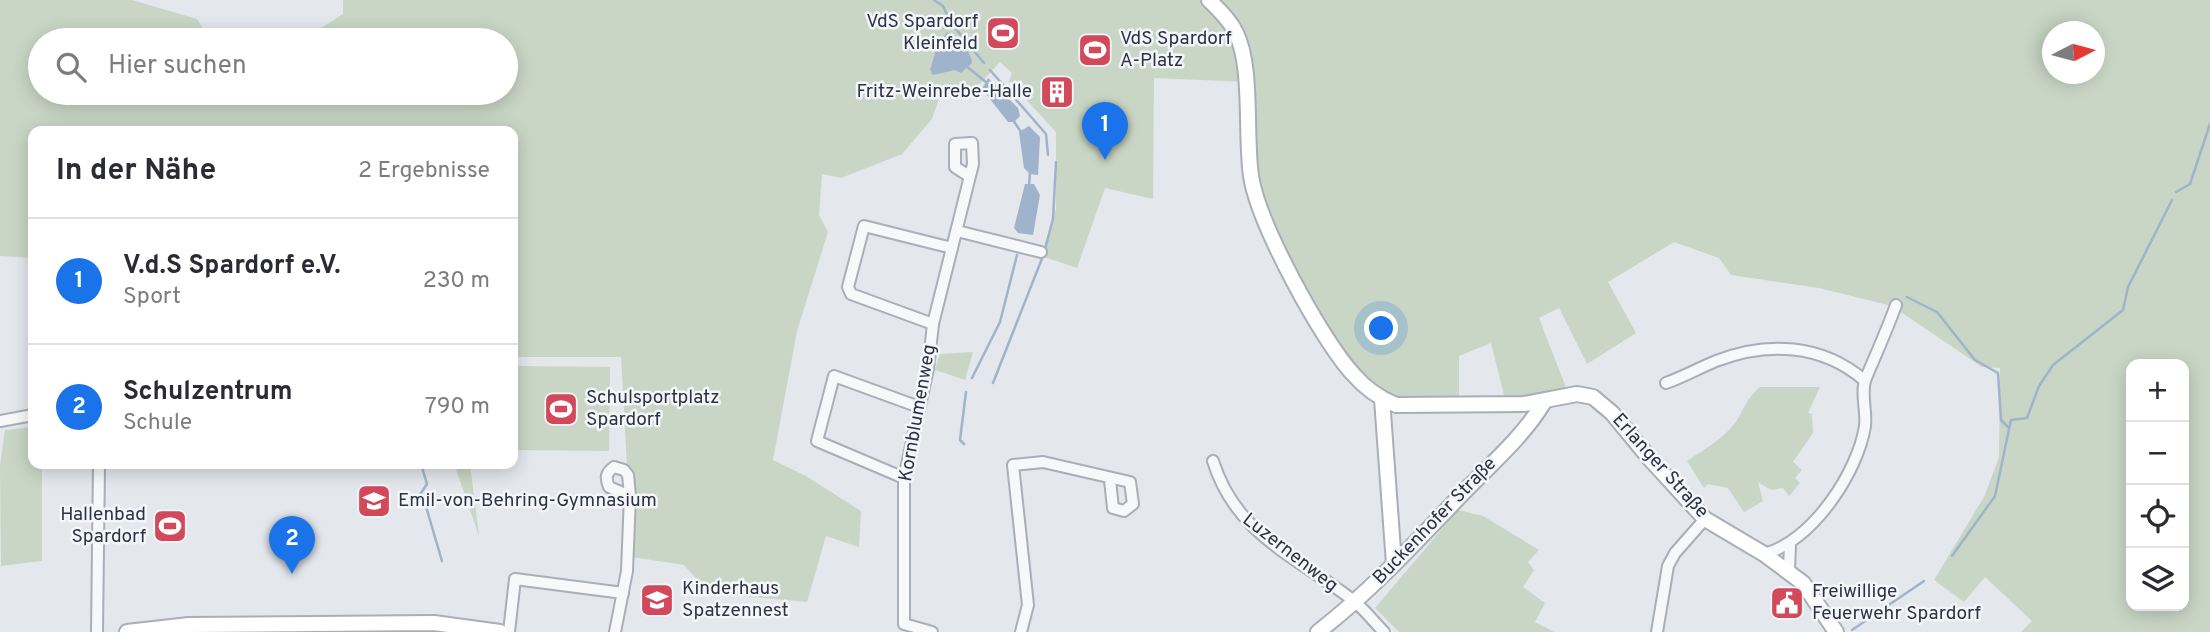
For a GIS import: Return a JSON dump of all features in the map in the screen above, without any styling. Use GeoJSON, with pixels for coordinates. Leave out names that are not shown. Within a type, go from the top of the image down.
{"type":"FeatureCollection","features":[{"type":"Feature","properties":{"kind":"main road","name":"Erlanger Straße"},"geometry":{"type":"LineString","coordinates":[[1209,0],[1230,22],[1242,52],[1248,147],[1258,204],[1305,300],[1352,374],[1382,399],[1396,405],[1421,407],[1544,402],[1577,394],[1599,401],[1705,519],[1789,571],[1812,594],[1836,632]]}},
{"type":"Feature","properties":{"kind":"main road"},"geometry":{"type":"LineString","coordinates":[[1382,399],[1395,564]]}},
{"type":"Feature","properties":{"kind":"main road","name":"Buckenhofer Straße"},"geometry":{"type":"LineString","coordinates":[[1318,632],[1395,564],[1525,430],[1544,402]]}},
{"type":"Feature","properties":{"kind":"main road"},"geometry":{"type":"LineString","coordinates":[[127,632],[167,629],[434,627],[500,632]]}},
{"type":"Feature","properties":{"kind":"street","name":"Kornblumenweg"},"geometry":{"type":"LineString","coordinates":[[932,632],[904,624],[904,478],[928,369],[933,324],[968,176]]}},
{"type":"Feature","properties":{"kind":"street"},"geometry":{"type":"LineString","coordinates":[[933,324],[851,294],[848,287],[865,222],[952,248]]}},
{"type":"Feature","properties":{"kind":"street"},"geometry":{"type":"LineString","coordinates":[[957,231],[1041,252]]}},
{"type":"Feature","properties":{"kind":"street"},"geometry":{"type":"LineString","coordinates":[[1764,554],[1790,544],[1825,508],[1856,465],[1867,414],[1864,380],[1872,368],[1896,305]]}},
{"type":"Feature","properties":{"kind":"street"},"geometry":{"type":"LineString","coordinates":[[1666,383],[1729,356],[1775,348],[1805,349],[1829,357],[1848,366],[1864,380]]}},
{"type":"Feature","properties":{"kind":"street"},"geometry":{"type":"LineString","coordinates":[[904,478],[817,441],[834,376],[919,407]]}},
{"type":"Feature","properties":{"kind":"street"},"geometry":{"type":"LineString","coordinates":[[0,421],[28,416]]}},
{"type":"Feature","properties":{"kind":"street","name":"Luzernenweg"},"geometry":{"type":"LineString","coordinates":[[1213,461],[1222,489],[1239,514],[1269,540],[1355,602],[1384,632]]}},
{"type":"Feature","properties":{"kind":"street"},"geometry":{"type":"LineString","coordinates":[[1021,632],[1028,605],[1013,465],[1043,463],[1110,480]]}},
{"type":"Feature","properties":{"kind":"street"},"geometry":{"type":"LineString","coordinates":[[97,632],[99,469]]}},
{"type":"Feature","properties":{"kind":"street"},"geometry":{"type":"LineString","coordinates":[[615,632],[623,593],[630,496]]}},
{"type":"Feature","properties":{"kind":"street"},"geometry":{"type":"LineString","coordinates":[[1657,632],[1668,566],[1675,553],[1705,519]]}},
{"type":"Feature","properties":{"kind":"street"},"geometry":{"type":"LineString","coordinates":[[1789,571],[1790,544]]}},
{"type":"Feature","properties":{"kind":"street"},"geometry":{"type":"LineString","coordinates":[[509,632],[515,579],[623,593]]}},
{"type":"Feature","properties":{"kind":"green space"},"geometry":{"type":"Polygon","coordinates":[[[0,0],[132,0],[197,19],[203,28],[28,28],[28,105],[518,105],[518,28],[321,28],[343,14],[343,0],[2210,0],[2210,632],[2021,632],[2032,621],[1985,577],[1964,602],[1934,580],[1985,495],[1999,457],[2000,368],[1982,367],[1892,306],[1819,288],[1731,275],[1719,258],[1674,242],[1608,282],[1636,333],[1587,364],[1559,308],[1539,318],[1567,390],[1505,399],[1491,343],[1459,356],[1459,399],[1407,402],[1380,396],[1348,362],[1312,303],[1280,241],[1261,194],[1254,167],[1248,82],[1154,78],[1153,199],[1105,188],[1077,268],[1041,256],[1056,209],[1056,132],[1009,81],[1012,73],[1000,62],[974,90],[944,85],[932,119],[902,154],[841,178],[822,174],[819,215],[828,232],[797,331],[773,460],[806,476],[861,511],[859,547],[826,536],[807,602],[709,593],[684,565],[632,557],[621,357],[518,357],[518,126],[28,126],[28,258],[0,256],[0,0]]]}},
{"type":"Feature","properties":{"kind":"green space"},"geometry":{"type":"Polygon","coordinates":[[[973,352],[965,380],[935,370],[940,354],[973,352]]]}},
{"type":"Feature","properties":{"kind":"green space","name":"Schulsportplatz Spardorf"},"geometry":{"type":"Polygon","coordinates":[[[518,366],[610,367],[609,451],[518,450],[518,366]]]}},
{"type":"Feature","properties":{"kind":"green space"},"geometry":{"type":"Polygon","coordinates":[[[1760,387],[1820,387],[1808,413],[1812,414],[1813,433],[1793,462],[1802,470],[1795,478],[1800,483],[1789,496],[1783,488],[1771,490],[1758,482],[1763,501],[1744,512],[1728,488],[1708,484],[1704,488],[1687,461],[1730,429],[1760,387]]]}},
{"type":"Feature","properties":{"kind":"green space"},"geometry":{"type":"Polygon","coordinates":[[[28,428],[28,469],[42,469],[42,561],[1,566],[0,466],[5,430],[28,428]]]}},
{"type":"Feature","properties":{"kind":"green space"},"geometry":{"type":"Polygon","coordinates":[[[456,469],[471,469],[479,536],[456,469]]]}},
{"type":"Feature","properties":{"kind":"green space"},"geometry":{"type":"Polygon","coordinates":[[[1458,510],[1483,516],[1539,550],[1528,562],[1534,570],[1523,587],[1545,603],[1535,622],[1554,632],[1399,632],[1375,608],[1458,510]]]}},
{"type":"Feature","properties":{"kind":"water"},"geometry":{"type":"Polygon","coordinates":[[[947,32],[966,49],[972,63],[961,73],[955,70],[933,75],[930,70],[936,50],[947,32]]]}},
{"type":"Feature","properties":{"kind":"water"},"geometry":{"type":"Polygon","coordinates":[[[988,78],[1018,108],[1020,116],[1014,122],[1008,122],[982,89],[988,78]]]}},
{"type":"Feature","properties":{"kind":"water"},"geometry":{"type":"Polygon","coordinates":[[[1029,126],[1040,137],[1038,175],[1030,174],[1024,168],[1019,132],[1029,126]]]}},
{"type":"Feature","properties":{"kind":"water"},"geometry":{"type":"Polygon","coordinates":[[[1025,184],[1034,184],[1040,195],[1033,235],[1018,233],[1014,228],[1025,184]]]}},
{"type":"Feature","properties":{"kind":"waterway"},"geometry":{"type":"LineString","coordinates":[[934,0],[943,6],[951,23],[984,63]]}},
{"type":"Feature","properties":{"kind":"waterway"},"geometry":{"type":"LineString","coordinates":[[944,28],[946,18]]}},
{"type":"Feature","properties":{"kind":"waterway"},"geometry":{"type":"LineString","coordinates":[[965,65],[987,83]]}},
{"type":"Feature","properties":{"kind":"waterway"},"geometry":{"type":"LineString","coordinates":[[990,70],[1046,134],[1048,155]]}},
{"type":"Feature","properties":{"kind":"waterway"},"geometry":{"type":"LineString","coordinates":[[1013,120],[1021,132]]}},
{"type":"Feature","properties":{"kind":"waterway"},"geometry":{"type":"LineString","coordinates":[[2176,192],[2190,184],[2210,124]]}},
{"type":"Feature","properties":{"kind":"waterway"},"geometry":{"type":"LineString","coordinates":[[1045,249],[1053,219],[1056,162]]}},
{"type":"Feature","properties":{"kind":"waterway"},"geometry":{"type":"LineString","coordinates":[[1029,186],[1030,172]]}},
{"type":"Feature","properties":{"kind":"waterway"},"geometry":{"type":"LineString","coordinates":[[1952,556],[1995,496],[2011,420],[2027,418],[2039,386],[2053,365],[2123,310],[2128,287],[2172,200]]}},
{"type":"Feature","properties":{"kind":"waterway"},"geometry":{"type":"LineString","coordinates":[[972,378],[1000,322],[1017,255]]}},
{"type":"Feature","properties":{"kind":"waterway"},"geometry":{"type":"LineString","coordinates":[[993,383],[1043,256]]}},
{"type":"Feature","properties":{"kind":"waterway"},"geometry":{"type":"LineString","coordinates":[[1907,297],[1937,312],[1975,360],[1998,373],[2001,420],[2008,427]]}},
{"type":"Feature","properties":{"kind":"waterway"},"geometry":{"type":"LineString","coordinates":[[964,444],[960,440],[966,392]]}},
{"type":"Feature","properties":{"kind":"waterway"},"geometry":{"type":"LineString","coordinates":[[422,469],[427,484],[419,496],[425,503],[442,561]]}},
{"type":"Feature","properties":{"kind":"waterway"},"geometry":{"type":"LineString","coordinates":[[1852,630],[1924,581]]}},
{"type":"Feature","properties":{"kind":"place","name":"VdS Spardorf Kleinfeld"},"geometry":{"type":"Point","coordinates":[1003,33]}},
{"type":"Feature","properties":{"kind":"place","name":"VdS Spardorf A-Platz"},"geometry":{"type":"Point","coordinates":[1095,50]}},
{"type":"Feature","properties":{"kind":"place","name":"Fritz-Weinrebe-Halle"},"geometry":{"type":"Point","coordinates":[1057,92]}},
{"type":"Feature","properties":{"kind":"place","name":"V.d.S Spardorf e.V."},"geometry":{"type":"Point","coordinates":[1105,160]}},
{"type":"Feature","properties":{"kind":"place","name":"Schulsportplatz Spardorf"},"geometry":{"type":"Point","coordinates":[561,409]}},
{"type":"Feature","properties":{"kind":"place","name":"Emil-von-Behring-Gymnasium"},"geometry":{"type":"Point","coordinates":[374,501]}},
{"type":"Feature","properties":{"kind":"place","name":"Hallenbad Spardorf"},"geometry":{"type":"Point","coordinates":[170,526]}},
{"type":"Feature","properties":{"kind":"place","name":"Schulzentrum"},"geometry":{"type":"Point","coordinates":[292,574]}},
{"type":"Feature","properties":{"kind":"place","name":"Kinderhaus Spatzennest"},"geometry":{"type":"Point","coordinates":[657,600]}},
{"type":"Feature","properties":{"kind":"place","name":"Freiwillige Feuerwehr Spardorf"},"geometry":{"type":"Point","coordinates":[1787,603]}}]}
